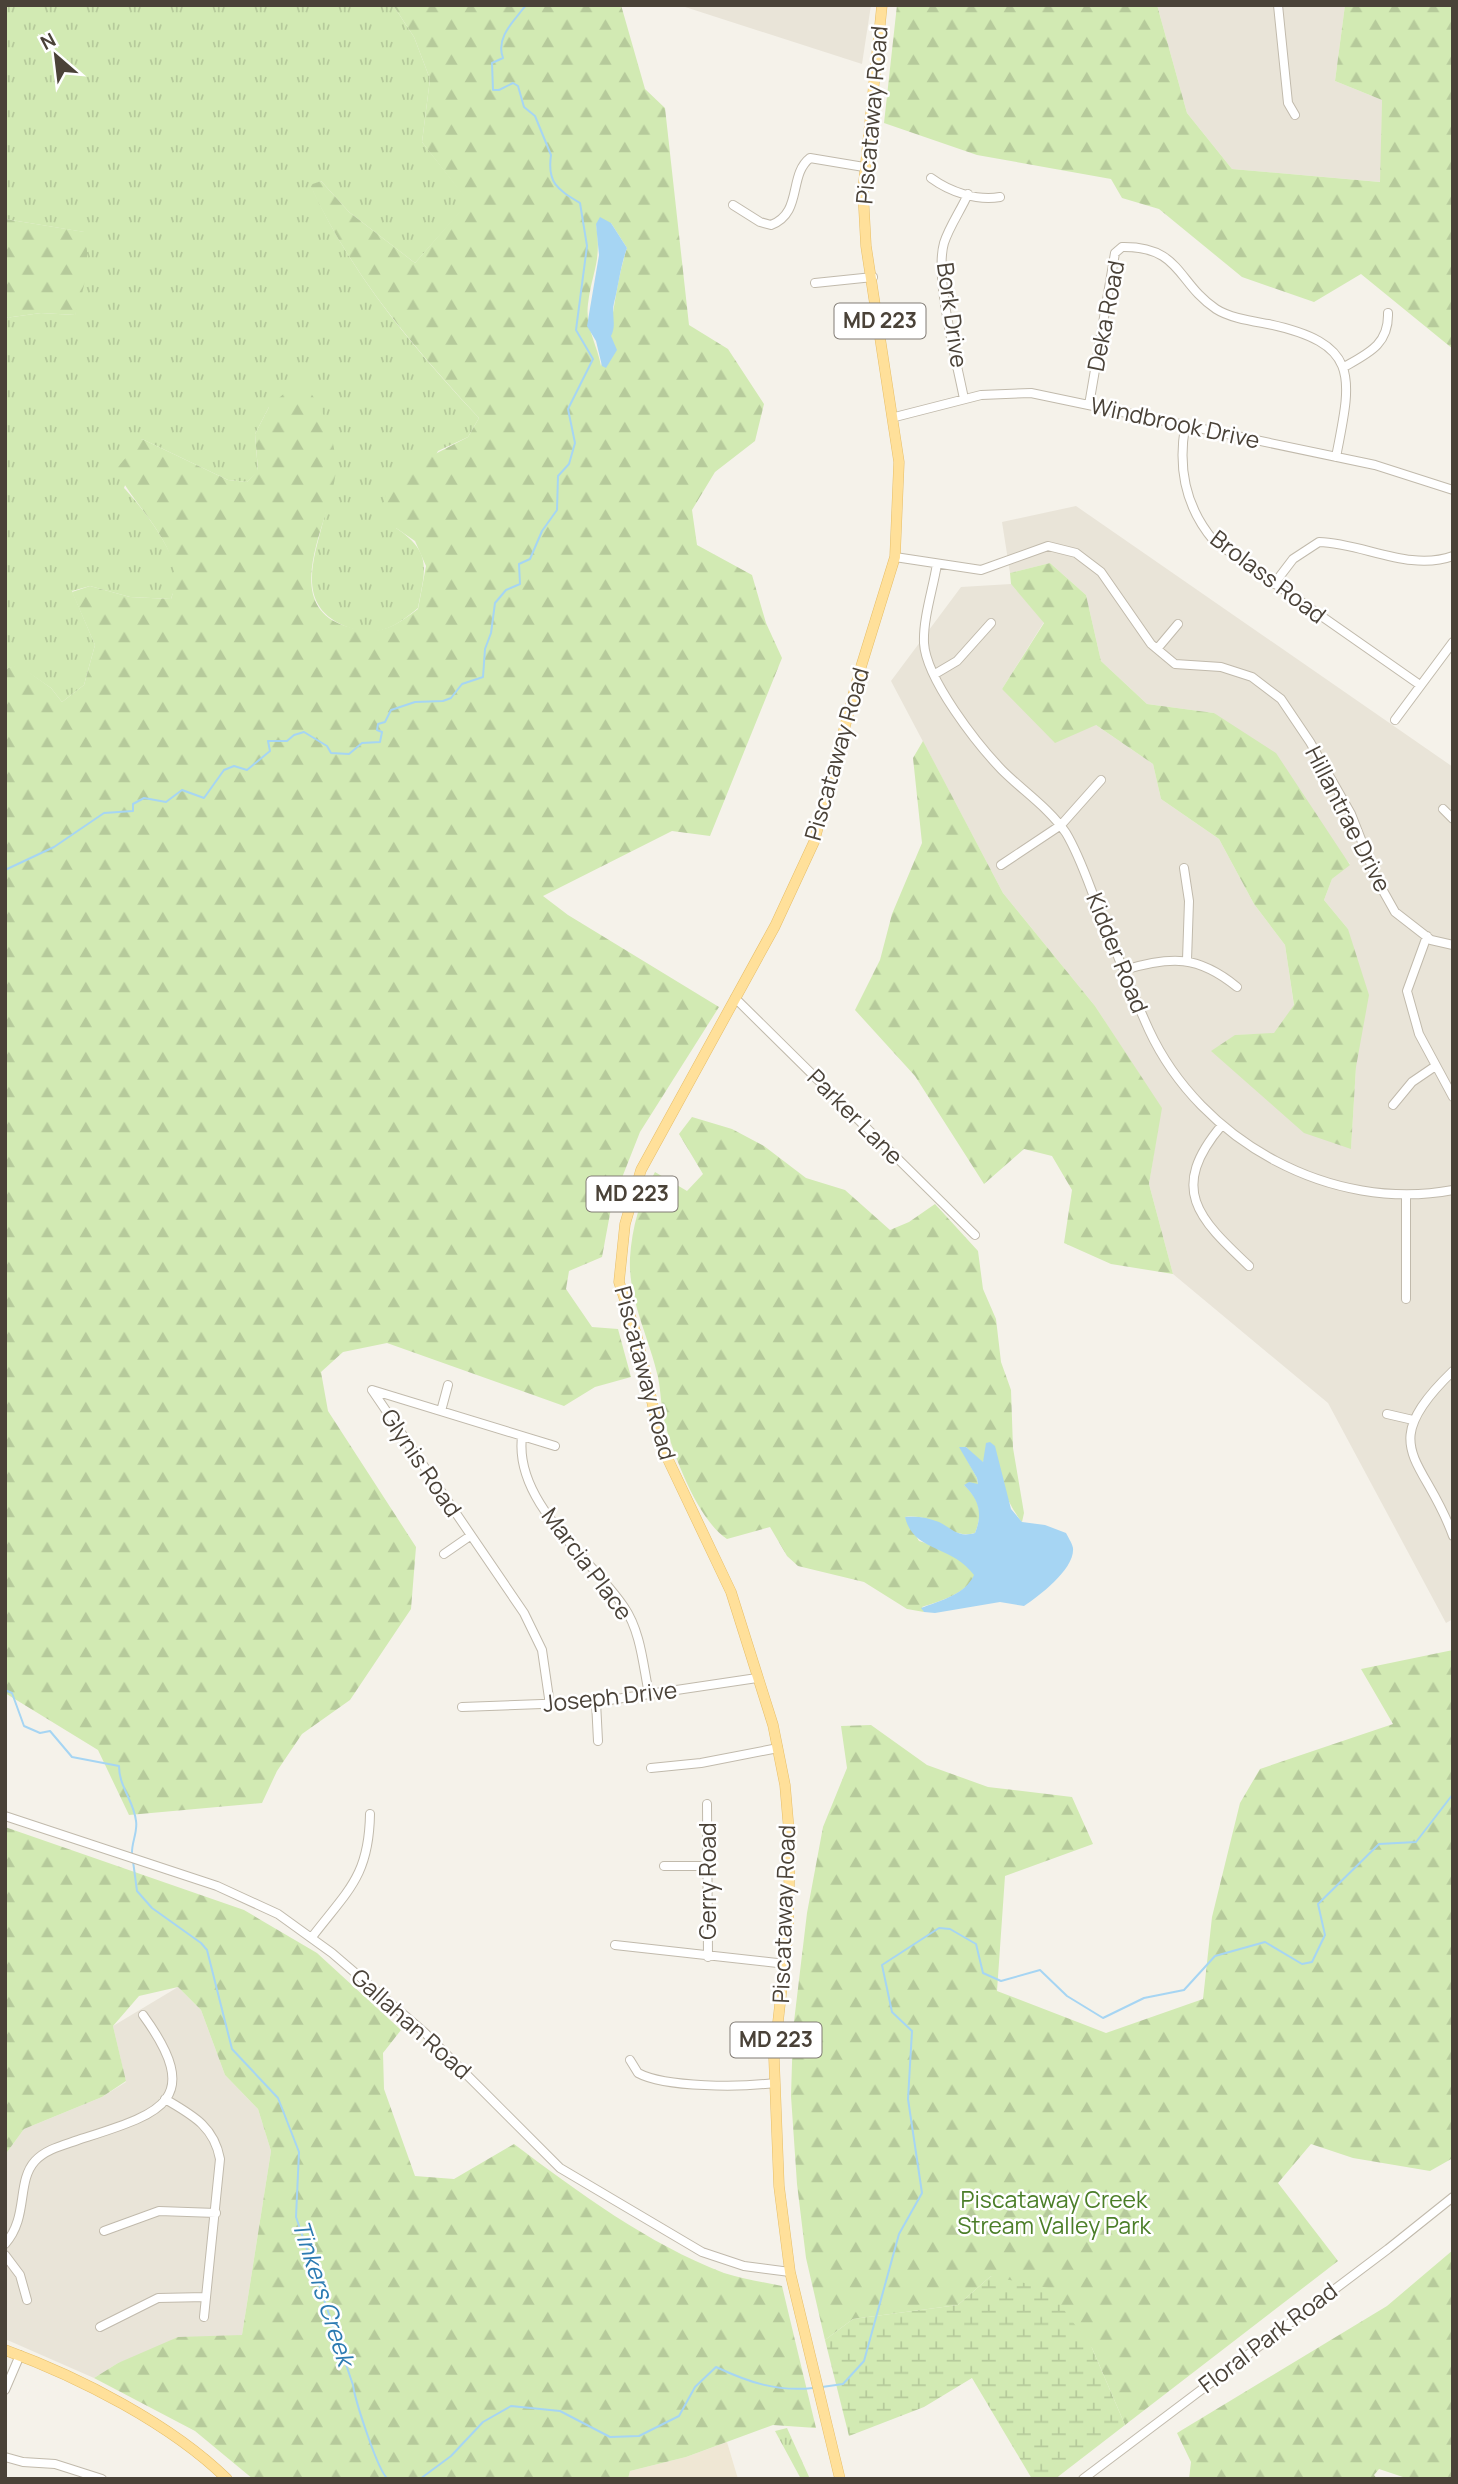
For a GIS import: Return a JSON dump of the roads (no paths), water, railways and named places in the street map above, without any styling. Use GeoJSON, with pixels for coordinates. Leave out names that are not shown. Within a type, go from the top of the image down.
{"type":"FeatureCollection","features":[{"type":"Feature","properties":{"kind":"main road","name":"Piscataway Road"},"geometry":{"type":"LineString","coordinates":[[840,2479],[790,2272],[779,2186],[774,2083],[786,1964],[790,1843],[785,1786],[778,1748],[722,1570],[663,1449],[619,1274],[629,1202],[641,1170],[775,926],[814,842],[860,670],[895,557],[899,462],[895,417],[866,236],[864,167],[882,5]]}},
{"type":"Feature","properties":{"kind":"main road"},"geometry":{"type":"LineString","coordinates":[[5,2350],[113,2400],[210,2462],[227,2479]]}},
{"type":"Feature","properties":{"kind":"street"},"geometry":{"type":"LineString","coordinates":[[1278,5],[1288,103],[1295,115]]}},
{"type":"Feature","properties":{"kind":"street"},"geometry":{"type":"LineString","coordinates":[[733,205],[760,222],[771,225],[787,215],[803,164],[810,158],[864,167]]}},
{"type":"Feature","properties":{"kind":"street"},"geometry":{"type":"LineString","coordinates":[[931,178],[942,185],[983,200],[1000,197]]}},
{"type":"Feature","properties":{"kind":"street","name":"Bork Drive"},"geometry":{"type":"LineString","coordinates":[[964,399],[950,324],[943,254],[945,242],[968,194]]}},
{"type":"Feature","properties":{"kind":"street","name":"Deka Road"},"geometry":{"type":"LineString","coordinates":[[1089,405],[1114,257],[1116,251],[1124,247],[1172,260],[1198,294],[1218,311],[1303,333],[1323,342],[1344,367]]}},
{"type":"Feature","properties":{"kind":"street"},"geometry":{"type":"LineString","coordinates":[[816,283],[873,277]]}},
{"type":"Feature","properties":{"kind":"street"},"geometry":{"type":"LineString","coordinates":[[1336,457],[1347,403],[1344,367],[1379,345],[1387,333],[1388,313]]}},
{"type":"Feature","properties":{"kind":"street","name":"Windbrook Drive"},"geometry":{"type":"LineString","coordinates":[[895,417],[964,399],[1002,393],[1031,393],[1336,457],[1453,490]]}},
{"type":"Feature","properties":{"kind":"street","name":"Brolass Road"},"geometry":{"type":"LineString","coordinates":[[1185,427],[1181,450],[1189,500],[1201,526],[1213,541],[1420,685]]}},
{"type":"Feature","properties":{"kind":"street"},"geometry":{"type":"LineString","coordinates":[[1274,584],[1293,559],[1319,542],[1407,559],[1453,556]]}},
{"type":"Feature","properties":{"kind":"street","name":"Hillantrae Drive"},"geometry":{"type":"LineString","coordinates":[[895,557],[981,570],[1048,546],[1076,553],[1101,572],[1157,649],[1175,664],[1221,667],[1252,677],[1281,699],[1310,742],[1350,814],[1377,880],[1395,912],[1427,936],[1453,945]]}},
{"type":"Feature","properties":{"kind":"street","name":"Kidder Road"},"geometry":{"type":"LineString","coordinates":[[937,564],[924,644],[934,674],[995,762],[1061,825],[1072,842],[1124,970],[1163,1056],[1196,1100],[1222,1125],[1267,1157],[1315,1178],[1352,1189],[1406,1196],[1453,1190]]}},
{"type":"Feature","properties":{"kind":"street"},"geometry":{"type":"LineString","coordinates":[[934,674],[957,661],[991,622]]}},
{"type":"Feature","properties":{"kind":"street"},"geometry":{"type":"LineString","coordinates":[[1157,649],[1178,624]]}},
{"type":"Feature","properties":{"kind":"street"},"geometry":{"type":"LineString","coordinates":[[1395,720],[1453,642]]}},
{"type":"Feature","properties":{"kind":"street"},"geometry":{"type":"LineString","coordinates":[[1000,865],[1061,825],[1101,780]]}},
{"type":"Feature","properties":{"kind":"street"},"geometry":{"type":"LineString","coordinates":[[1443,809],[1453,819]]}},
{"type":"Feature","properties":{"kind":"street"},"geometry":{"type":"LineString","coordinates":[[1184,868],[1189,901],[1187,960]]}},
{"type":"Feature","properties":{"kind":"street"},"geometry":{"type":"LineString","coordinates":[[1427,936],[1407,991],[1419,1034],[1434,1067],[1441,1071],[1453,1097]]}},
{"type":"Feature","properties":{"kind":"street"},"geometry":{"type":"LineString","coordinates":[[1124,970],[1153,962],[1187,960],[1217,972],[1237,987]]}},
{"type":"Feature","properties":{"kind":"street","name":"Parker Lane"},"geometry":{"type":"LineString","coordinates":[[735,999],[975,1235]]}},
{"type":"Feature","properties":{"kind":"street"},"geometry":{"type":"LineString","coordinates":[[1393,1105],[1412,1082],[1434,1067]]}},
{"type":"Feature","properties":{"kind":"street"},"geometry":{"type":"LineString","coordinates":[[1222,1125],[1199,1156],[1194,1177],[1195,1195],[1207,1225],[1249,1266]]}},
{"type":"Feature","properties":{"kind":"street"},"geometry":{"type":"LineString","coordinates":[[1406,1196],[1406,1299]]}},
{"type":"Feature","properties":{"kind":"street"},"geometry":{"type":"LineString","coordinates":[[1453,1371],[1425,1399],[1413,1420],[1411,1440],[1416,1465],[1453,1535]]}},
{"type":"Feature","properties":{"kind":"street"},"geometry":{"type":"LineString","coordinates":[[1445,1379],[1453,1388]]}},
{"type":"Feature","properties":{"kind":"street"},"geometry":{"type":"LineString","coordinates":[[441,1411],[448,1385]]}},
{"type":"Feature","properties":{"kind":"street","name":"Glynis Road"},"geometry":{"type":"LineString","coordinates":[[550,1704],[548,1672],[535,1632],[372,1390],[555,1446]]}},
{"type":"Feature","properties":{"kind":"street"},"geometry":{"type":"LineString","coordinates":[[1387,1413],[1413,1420]]}},
{"type":"Feature","properties":{"kind":"street","name":"Marcia Place"},"geometry":{"type":"LineString","coordinates":[[522,1437],[521,1462],[530,1486],[587,1565],[625,1608],[633,1623],[649,1694]]}},
{"type":"Feature","properties":{"kind":"street"},"geometry":{"type":"LineString","coordinates":[[444,1554],[470,1536]]}},
{"type":"Feature","properties":{"kind":"street","name":"Joseph Drive"},"geometry":{"type":"LineString","coordinates":[[462,1707],[596,1702],[757,1678]]}},
{"type":"Feature","properties":{"kind":"street"},"geometry":{"type":"LineString","coordinates":[[596,1702],[598,1741]]}},
{"type":"Feature","properties":{"kind":"street"},"geometry":{"type":"LineString","coordinates":[[651,1768],[701,1763],[778,1748]]}},
{"type":"Feature","properties":{"kind":"street","name":"Gerry Road"},"geometry":{"type":"LineString","coordinates":[[707,1804],[708,1957]]}},
{"type":"Feature","properties":{"kind":"street"},"geometry":{"type":"LineString","coordinates":[[312,1937],[365,1864],[370,1814]]}},
{"type":"Feature","properties":{"kind":"street","name":"Gallahan Road"},"geometry":{"type":"LineString","coordinates":[[5,1816],[253,1901],[312,1937],[424,2032],[559,2168],[702,2252],[744,2266],[790,2272]]}},
{"type":"Feature","properties":{"kind":"street"},"geometry":{"type":"LineString","coordinates":[[664,1866],[709,1866]]}},
{"type":"Feature","properties":{"kind":"street"},"geometry":{"type":"LineString","coordinates":[[615,1945],[786,1964]]}},
{"type":"Feature","properties":{"kind":"street"},"geometry":{"type":"LineString","coordinates":[[5,2244],[16,2228],[26,2178],[37,2159],[64,2145],[146,2117],[165,2099],[171,2085],[171,2059],[143,2015]]}},
{"type":"Feature","properties":{"kind":"street"},"geometry":{"type":"LineString","coordinates":[[630,2060],[638,2073],[663,2080],[740,2088],[774,2083]]}},
{"type":"Feature","properties":{"kind":"street"},"geometry":{"type":"LineString","coordinates":[[165,2099],[204,2123],[216,2142],[221,2165],[204,2317]]}},
{"type":"Feature","properties":{"kind":"street","name":"Floral Park Road"},"geometry":{"type":"LineString","coordinates":[[1083,2479],[1453,2197]]}},
{"type":"Feature","properties":{"kind":"street"},"geometry":{"type":"LineString","coordinates":[[104,2231],[159,2211],[216,2213]]}},
{"type":"Feature","properties":{"kind":"street"},"geometry":{"type":"LineString","coordinates":[[5,2255],[20,2275],[27,2300]]}},
{"type":"Feature","properties":{"kind":"street"},"geometry":{"type":"LineString","coordinates":[[100,2327],[158,2298],[206,2297]]}},
{"type":"Feature","properties":{"kind":"street"},"geometry":{"type":"LineString","coordinates":[[5,2390],[20,2355]]}},
{"type":"Feature","properties":{"kind":"street"},"geometry":{"type":"LineString","coordinates":[[5,2457],[23,2462],[55,2464],[102,2479]]}},
{"type":"Feature","properties":{"kind":"water"},"geometry":{"type":"Polygon","coordinates":[[[600,217],[611,223],[627,248],[613,307],[614,328],[611,336],[617,350],[606,368],[602,366],[596,341],[587,326],[599,255],[596,224],[600,217]]]}},
{"type":"Feature","properties":{"kind":"water"},"geometry":{"type":"Polygon","coordinates":[[[990,1442],[995,1446],[1011,1509],[1022,1522],[1045,1525],[1066,1533],[1073,1548],[1072,1556],[1055,1581],[1024,1606],[1000,1602],[935,1613],[924,1612],[921,1608],[959,1592],[974,1575],[955,1558],[916,1537],[905,1517],[930,1519],[960,1534],[975,1533],[979,1519],[978,1507],[964,1485],[969,1482],[978,1484],[977,1478],[959,1447],[966,1447],[983,1462],[986,1443],[990,1442]]]}},
{"type":"Feature","properties":{"kind":"waterway"},"geometry":{"type":"LineString","coordinates":[[5,870],[54,847],[104,813],[133,811],[133,804],[144,798],[166,802],[182,790],[204,798],[224,770],[234,766],[247,770],[270,751],[268,741],[287,741],[304,732],[327,746],[331,753],[349,754],[362,743],[380,742],[382,732],[377,730],[378,724],[385,722],[391,710],[415,702],[443,701],[451,698],[462,684],[483,677],[485,649],[491,633],[495,603],[506,590],[520,584],[519,564],[530,559],[542,531],[557,510],[558,476],[569,464],[575,443],[568,409],[593,359],[576,330],[587,246],[580,203],[565,194],[552,179],[551,155],[535,116],[524,107],[518,86],[513,83],[493,90],[492,63],[503,58],[501,50],[504,36],[526,5]]}},
{"type":"Feature","properties":{"kind":"waterway","name":"Tinkers Creek"},"geometry":{"type":"LineString","coordinates":[[5,1690],[12,1693],[24,1726],[40,1733],[50,1731],[72,1757],[119,1766],[121,1781],[136,1821],[132,1855]]}},
{"type":"Feature","properties":{"kind":"waterway"},"geometry":{"type":"LineString","coordinates":[[822,2387],[843,2384],[864,2361],[899,2234],[922,2193],[908,2099],[912,2031],[892,2012],[882,1965],[939,1928],[950,1929],[976,1944],[983,1973],[1001,1981],[1040,1970],[1067,1996],[1103,2018],[1144,1998],[1184,1990],[1215,1956],[1265,1942],[1302,1964],[1312,1962],[1325,1935],[1318,1904],[1379,1844],[1416,1842],[1453,1794]]}},
{"type":"Feature","properties":{"kind":"waterway","name":"Tinkers Creek"},"geometry":{"type":"LineString","coordinates":[[133,1861],[137,1891],[152,1908],[207,1950],[232,2049],[278,2098],[299,2152],[296,2217],[368,2435],[388,2479]]}},
{"type":"Feature","properties":{"kind":"waterway"},"geometry":{"type":"LineString","coordinates":[[420,2479],[451,2456],[483,2422],[511,2406],[560,2411],[610,2437],[639,2436],[679,2416],[695,2387],[716,2367],[763,2385],[787,2389],[813,2388]]}},
{"type":"Feature","properties":{"kind":"park label","name":"Piscataway Creek Stream Valley Park"},"geometry":{"type":"Point","coordinates":[1054,2213]}}]}
